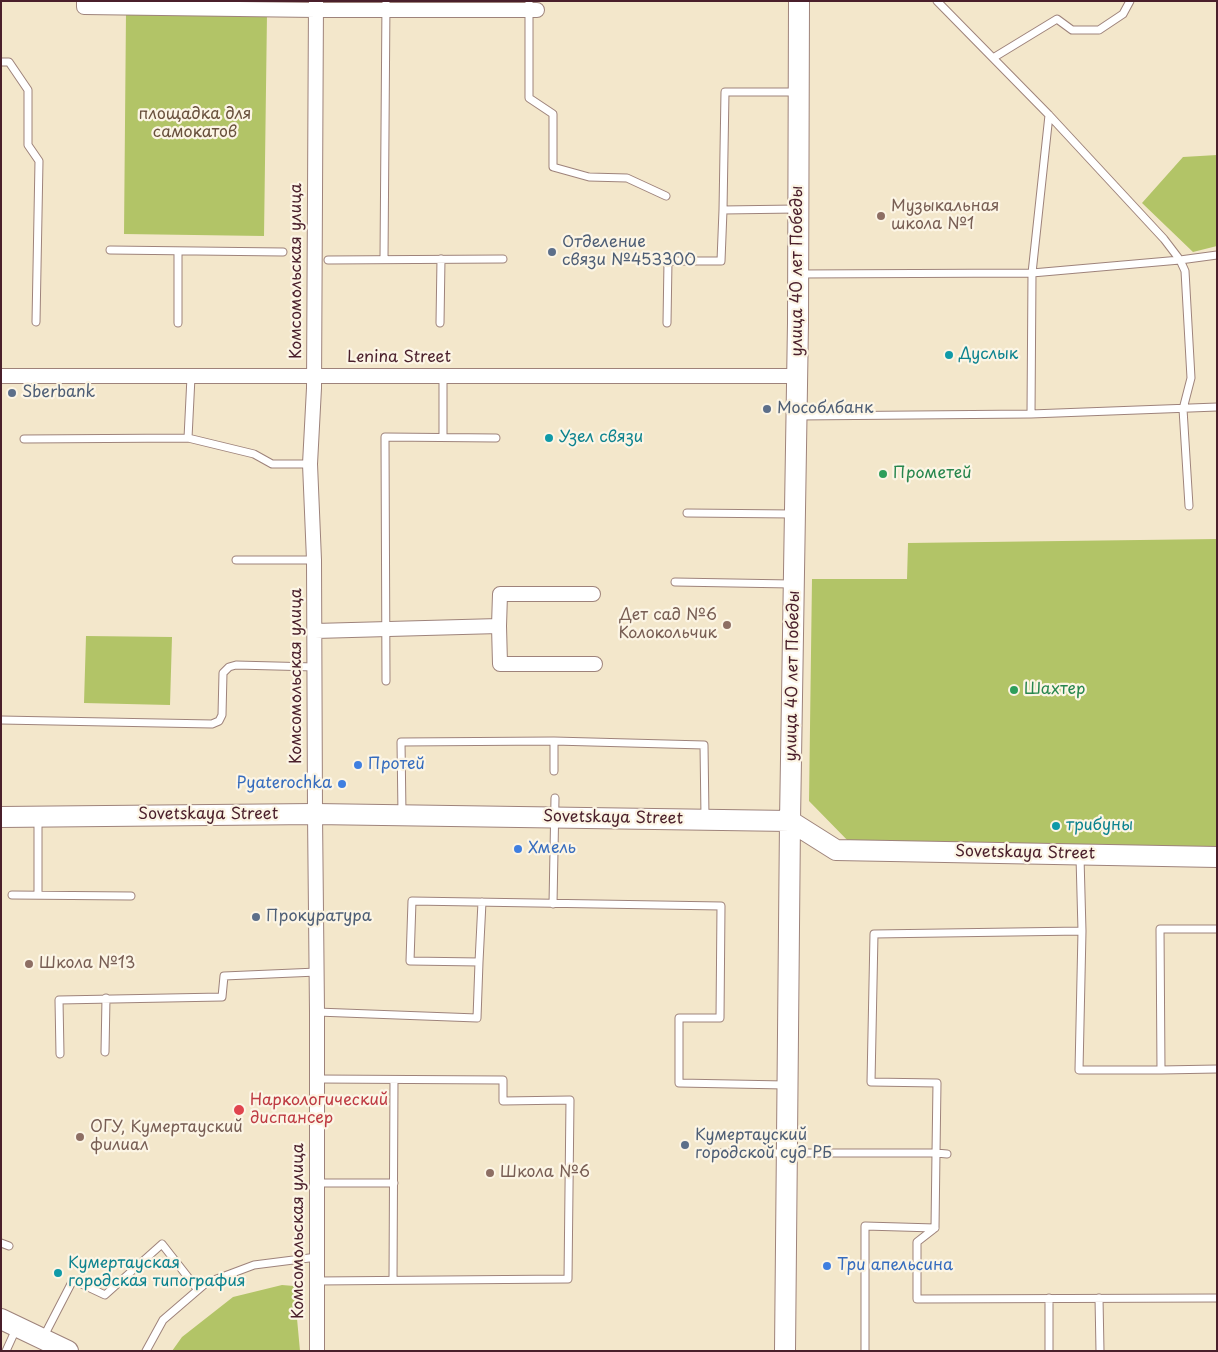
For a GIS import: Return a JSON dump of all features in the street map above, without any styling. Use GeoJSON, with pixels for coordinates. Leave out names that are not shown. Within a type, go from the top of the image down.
{"type":"FeatureCollection","features":[{"type":"Feature","properties":{"kind":"main road","name":"улица 40 лет Победы"},"geometry":{"type":"LineString","coordinates":[[785,1351],[790,821],[798,376],[799,1]]}},
{"type":"Feature","properties":{"kind":"main road","name":"Sovetskaya Street"},"geometry":{"type":"LineString","coordinates":[[1,817],[402,815],[555,808],[705,820],[790,821],[836,850],[1217,857]]}},
{"type":"Feature","properties":{"kind":"main road"},"geometry":{"type":"LineString","coordinates":[[9,1323],[68,1351]]}},
{"type":"Feature","properties":{"kind":"street"},"geometry":{"type":"LineString","coordinates":[[84,1],[84,7],[531,7]]}},
{"type":"Feature","properties":{"kind":"street","name":"Комсомольская улица"},"geometry":{"type":"LineString","coordinates":[[316,6],[314,375],[310,464],[314,560],[315,666],[317,1351]]}},
{"type":"Feature","properties":{"kind":"street","name":"Lenina Street"},"geometry":{"type":"LineString","coordinates":[[1,376],[798,376]]}},
{"type":"Feature","properties":{"kind":"street"},"geometry":{"type":"LineString","coordinates":[[593,594],[500,594],[500,664],[595,664]]}},
{"type":"Feature","properties":{"kind":"street"},"geometry":{"type":"LineString","coordinates":[[314,631],[499,626]]}},
{"type":"Feature","properties":{"kind":"lane"},"geometry":{"type":"LineString","coordinates":[[937,1],[1049,115],[1164,239],[1180,260],[1184,271],[1191,378],[1183,409],[1189,506]]}},
{"type":"Feature","properties":{"kind":"lane"},"geometry":{"type":"LineString","coordinates":[[993,58],[1057,19],[1072,30],[1099,30],[1123,14],[1130,1]]}},
{"type":"Feature","properties":{"kind":"lane"},"geometry":{"type":"LineString","coordinates":[[384,259],[386,6]]}},
{"type":"Feature","properties":{"kind":"lane"},"geometry":{"type":"LineString","coordinates":[[531,7],[529,98],[553,114],[553,167],[589,177],[627,178],[666,196]]}},
{"type":"Feature","properties":{"kind":"lane"},"geometry":{"type":"LineString","coordinates":[[1,62],[9,62],[28,90],[28,145],[39,161],[36,322]]}},
{"type":"Feature","properties":{"kind":"lane"},"geometry":{"type":"LineString","coordinates":[[667,323],[668,260],[720,261],[725,92],[799,92]]}},
{"type":"Feature","properties":{"kind":"lane"},"geometry":{"type":"LineString","coordinates":[[1031,414],[1032,273],[1049,115]]}},
{"type":"Feature","properties":{"kind":"lane"},"geometry":{"type":"LineString","coordinates":[[723,210],[799,209]]}},
{"type":"Feature","properties":{"kind":"lane"},"geometry":{"type":"LineString","coordinates":[[110,250],[283,252]]}},
{"type":"Feature","properties":{"kind":"lane"},"geometry":{"type":"LineString","coordinates":[[178,251],[178,323]]}},
{"type":"Feature","properties":{"kind":"lane"},"geometry":{"type":"LineString","coordinates":[[798,274],[1032,273],[1180,260],[1217,254]]}},
{"type":"Feature","properties":{"kind":"lane"},"geometry":{"type":"LineString","coordinates":[[440,323],[441,259]]}},
{"type":"Feature","properties":{"kind":"lane"},"geometry":{"type":"LineString","coordinates":[[328,260],[503,259]]}},
{"type":"Feature","properties":{"kind":"lane"},"geometry":{"type":"LineString","coordinates":[[443,376],[443,437]]}},
{"type":"Feature","properties":{"kind":"lane"},"geometry":{"type":"LineString","coordinates":[[188,438],[191,377]]}},
{"type":"Feature","properties":{"kind":"lane"},"geometry":{"type":"LineString","coordinates":[[797,416],[1031,414],[1217,407]]}},
{"type":"Feature","properties":{"kind":"lane"},"geometry":{"type":"LineString","coordinates":[[386,681],[385,437],[496,438]]}},
{"type":"Feature","properties":{"kind":"lane"},"geometry":{"type":"LineString","coordinates":[[24,438],[188,438],[254,454],[272,464],[310,464]]}},
{"type":"Feature","properties":{"kind":"lane"},"geometry":{"type":"LineString","coordinates":[[687,513],[795,514]]}},
{"type":"Feature","properties":{"kind":"lane"},"geometry":{"type":"LineString","coordinates":[[236,560],[314,560]]}},
{"type":"Feature","properties":{"kind":"lane"},"geometry":{"type":"LineString","coordinates":[[675,582],[794,584]]}},
{"type":"Feature","properties":{"kind":"lane"},"geometry":{"type":"LineString","coordinates":[[1,720],[212,724],[219,721],[222,715],[223,674],[229,666],[315,666]]}},
{"type":"Feature","properties":{"kind":"lane"},"geometry":{"type":"LineString","coordinates":[[554,741],[554,771]]}},
{"type":"Feature","properties":{"kind":"lane"},"geometry":{"type":"LineString","coordinates":[[402,815],[401,742],[554,741],[704,745],[705,820]]}},
{"type":"Feature","properties":{"kind":"lane"},"geometry":{"type":"LineString","coordinates":[[553,904],[555,808]]}},
{"type":"Feature","properties":{"kind":"lane"},"geometry":{"type":"LineString","coordinates":[[38,816],[38,895]]}},
{"type":"Feature","properties":{"kind":"lane"},"geometry":{"type":"LineString","coordinates":[[1080,854],[1082,932],[1079,1070],[1217,1070]]}},
{"type":"Feature","properties":{"kind":"lane"},"geometry":{"type":"LineString","coordinates":[[12,894],[131,896]]}},
{"type":"Feature","properties":{"kind":"lane"},"geometry":{"type":"LineString","coordinates":[[479,962],[410,961],[412,901],[721,906],[720,1018],[679,1018],[679,1083],[788,1085]]}},
{"type":"Feature","properties":{"kind":"lane"},"geometry":{"type":"LineString","coordinates":[[317,1012],[477,1018],[482,902]]}},
{"type":"Feature","properties":{"kind":"lane"},"geometry":{"type":"LineString","coordinates":[[1161,1070],[1160,929],[1217,929]]}},
{"type":"Feature","properties":{"kind":"lane"},"geometry":{"type":"LineString","coordinates":[[935,1228],[937,1083],[872,1082],[874,934],[1082,932]]}},
{"type":"Feature","properties":{"kind":"lane"},"geometry":{"type":"LineString","coordinates":[[60,1054],[59,1000],[222,996],[224,976],[317,972]]}},
{"type":"Feature","properties":{"kind":"lane"},"geometry":{"type":"LineString","coordinates":[[105,1052],[106,998]]}},
{"type":"Feature","properties":{"kind":"lane"},"geometry":{"type":"LineString","coordinates":[[317,1079],[504,1080],[503,1101],[570,1100],[568,1279],[317,1281]]}},
{"type":"Feature","properties":{"kind":"lane"},"geometry":{"type":"LineString","coordinates":[[394,1080],[394,1280]]}},
{"type":"Feature","properties":{"kind":"lane"},"geometry":{"type":"LineString","coordinates":[[708,1153],[947,1154]]}},
{"type":"Feature","properties":{"kind":"lane"},"geometry":{"type":"LineString","coordinates":[[317,1183],[394,1182]]}},
{"type":"Feature","properties":{"kind":"lane"},"geometry":{"type":"LineString","coordinates":[[865,1351],[865,1226],[935,1228]]}},
{"type":"Feature","properties":{"kind":"lane"},"geometry":{"type":"LineString","coordinates":[[935,1228],[917,1242],[917,1299],[1217,1298]]}},
{"type":"Feature","properties":{"kind":"lane"},"geometry":{"type":"LineString","coordinates":[[42,1339],[73,1280],[105,1296],[162,1244],[198,1290]]}},
{"type":"Feature","properties":{"kind":"lane"},"geometry":{"type":"LineString","coordinates":[[146,1351],[163,1320],[206,1284],[254,1264],[317,1257]]}},
{"type":"Feature","properties":{"kind":"lane"},"geometry":{"type":"LineString","coordinates":[[1049,1351],[1050,1298]]}},
{"type":"Feature","properties":{"kind":"lane"},"geometry":{"type":"LineString","coordinates":[[1099,1298],[1100,1351]]}},
{"type":"Feature","properties":{"kind":"lane"},"geometry":{"type":"LineString","coordinates":[[6,1351],[9,1323]]}},
{"type":"Feature","properties":{"kind":"green space","name":"площадка для самокатов"},"geometry":{"type":"Polygon","coordinates":[[[126,12],[267,14],[264,236],[124,234],[126,12]]]}},
{"type":"Feature","properties":{"kind":"green space"},"geometry":{"type":"Polygon","coordinates":[[[1217,155],[1217,246],[1193,252],[1142,203],[1183,157],[1217,155]]]}},
{"type":"Feature","properties":{"kind":"green space","name":"Шахтер"},"geometry":{"type":"Polygon","coordinates":[[[1217,539],[1217,850],[854,847],[809,801],[812,579],[907,579],[908,543],[1217,539]]]}},
{"type":"Feature","properties":{"kind":"green space"},"geometry":{"type":"Polygon","coordinates":[[[86,636],[172,637],[170,705],[84,703],[86,636]]]}},
{"type":"Feature","properties":{"kind":"green space"},"geometry":{"type":"Polygon","coordinates":[[[282,1285],[294,1286],[300,1351],[172,1351],[182,1337],[233,1297],[282,1285]]]}},
{"type":"Feature","properties":{"kind":"place","name":"Музыкальная школа №1"},"geometry":{"type":"Point","coordinates":[881,216]}},
{"type":"Feature","properties":{"kind":"place","name":"Отделение связи №453300"},"geometry":{"type":"Point","coordinates":[552,252]}},
{"type":"Feature","properties":{"kind":"place","name":"Дуслык"},"geometry":{"type":"Point","coordinates":[949,355]}},
{"type":"Feature","properties":{"kind":"place","name":"Sberbank"},"geometry":{"type":"Point","coordinates":[12,393]}},
{"type":"Feature","properties":{"kind":"place","name":"Мособлбанк"},"geometry":{"type":"Point","coordinates":[767,409]}},
{"type":"Feature","properties":{"kind":"place","name":"Узел связи"},"geometry":{"type":"Point","coordinates":[549,438]}},
{"type":"Feature","properties":{"kind":"place","name":"Прометей"},"geometry":{"type":"Point","coordinates":[883,474]}},
{"type":"Feature","properties":{"kind":"place","name":"Дет сад №6 Колокольчик"},"geometry":{"type":"Point","coordinates":[727,625]}},
{"type":"Feature","properties":{"kind":"place","name":"Шахтер"},"geometry":{"type":"Point","coordinates":[1014,690]}},
{"type":"Feature","properties":{"kind":"place","name":"Протей"},"geometry":{"type":"Point","coordinates":[358,765]}},
{"type":"Feature","properties":{"kind":"place","name":"Pyaterochka"},"geometry":{"type":"Point","coordinates":[342,784]}},
{"type":"Feature","properties":{"kind":"place","name":"трибуны"},"geometry":{"type":"Point","coordinates":[1056,826]}},
{"type":"Feature","properties":{"kind":"place","name":"Хмель"},"geometry":{"type":"Point","coordinates":[518,849]}},
{"type":"Feature","properties":{"kind":"place","name":"Прокуратура"},"geometry":{"type":"Point","coordinates":[256,917]}},
{"type":"Feature","properties":{"kind":"place","name":"Школа №13"},"geometry":{"type":"Point","coordinates":[29,964]}},
{"type":"Feature","properties":{"kind":"place","name":"Наркологический диспансер"},"geometry":{"type":"Point","coordinates":[239,1110]}},
{"type":"Feature","properties":{"kind":"place","name":"ОГУ, Кумертауский филиал"},"geometry":{"type":"Point","coordinates":[80,1137]}},
{"type":"Feature","properties":{"kind":"place","name":"Кумертауский городской суд РБ"},"geometry":{"type":"Point","coordinates":[685,1145]}},
{"type":"Feature","properties":{"kind":"place","name":"Школа №6"},"geometry":{"type":"Point","coordinates":[490,1173]}},
{"type":"Feature","properties":{"kind":"place","name":"Три апельсина"},"geometry":{"type":"Point","coordinates":[827,1266]}},
{"type":"Feature","properties":{"kind":"place","name":"Кумертауская городская типография"},"geometry":{"type":"Point","coordinates":[58,1273]}}]}
